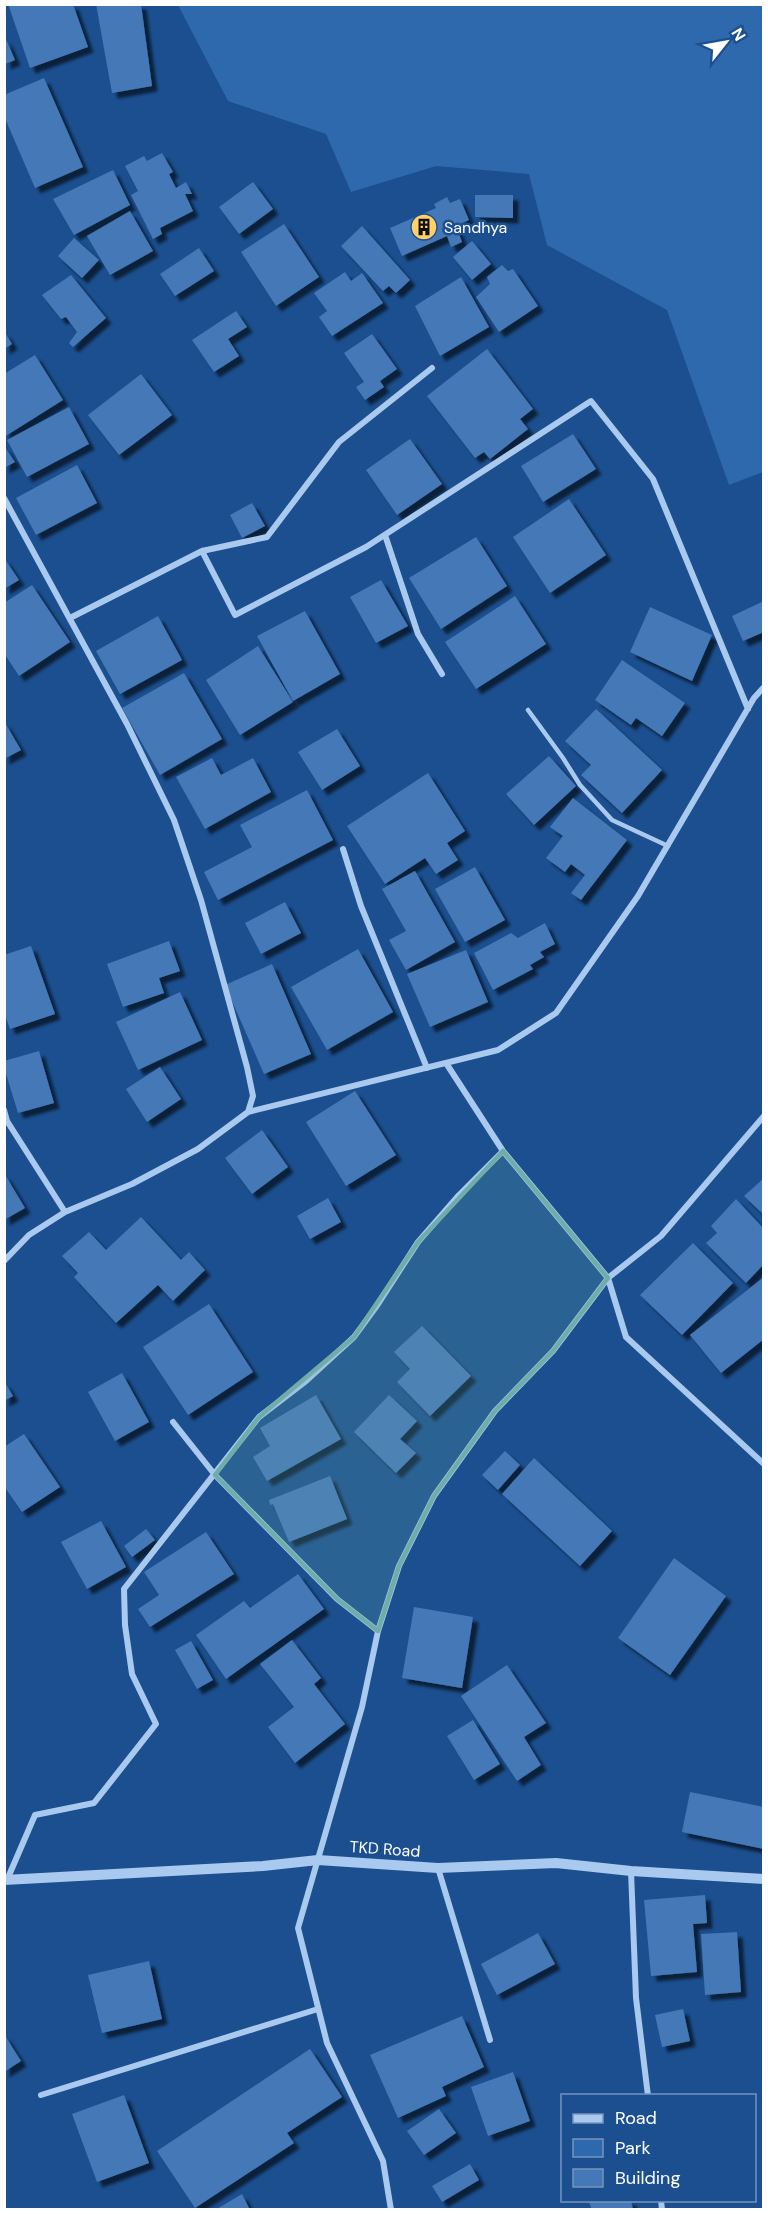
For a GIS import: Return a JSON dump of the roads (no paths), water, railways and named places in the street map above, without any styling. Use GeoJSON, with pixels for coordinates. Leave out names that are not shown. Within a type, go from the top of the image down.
{"type":"FeatureCollection","features":[{"type":"Feature","properties":{"kind":"street"},"geometry":{"type":"LineString","coordinates":[[70,618],[202,550],[267,537],[339,442],[432,368]]}},
{"type":"Feature","properties":{"kind":"street"},"geometry":{"type":"LineString","coordinates":[[202,550],[235,615],[386,535],[591,401],[653,479],[748,709]]}},
{"type":"Feature","properties":{"kind":"street"},"geometry":{"type":"LineString","coordinates":[[4,498],[127,724],[174,820],[201,900],[247,1067],[253,1096],[248,1112]]}},
{"type":"Feature","properties":{"kind":"street"},"geometry":{"type":"LineString","coordinates":[[386,535],[418,634],[442,674]]}},
{"type":"Feature","properties":{"kind":"street"},"geometry":{"type":"LineString","coordinates":[[4,1261],[29,1235],[65,1212],[132,1184],[198,1149],[248,1112],[498,1050],[556,1013],[639,896],[748,709],[764,687]]}},
{"type":"Feature","properties":{"kind":"street"},"geometry":{"type":"LineString","coordinates":[[343,849],[361,906],[427,1068]]}},
{"type":"Feature","properties":{"kind":"street"},"geometry":{"type":"LineString","coordinates":[[446,1063],[502,1151],[608,1278],[626,1337],[764,1464]]}},
{"type":"Feature","properties":{"kind":"street"},"geometry":{"type":"LineString","coordinates":[[4,1110],[7,1121],[65,1212]]}},
{"type":"Feature","properties":{"kind":"street"},"geometry":{"type":"LineString","coordinates":[[391,2210],[383,2161],[327,2043],[298,1928],[362,1707],[378,1631],[399,1566],[434,1496],[495,1411],[553,1351],[608,1278],[661,1236],[764,1116]]}},
{"type":"Feature","properties":{"kind":"street"},"geometry":{"type":"LineString","coordinates":[[5,1880],[35,1815],[94,1803],[156,1724],[132,1674],[125,1625],[124,1589],[259,1417],[306,1382],[354,1337],[418,1242],[502,1151]]}},
{"type":"Feature","properties":{"kind":"street"},"geometry":{"type":"LineString","coordinates":[[173,1422],[215,1475],[337,1599],[378,1631]]}},
{"type":"Feature","properties":{"kind":"street","name":"TKD Road"},"geometry":{"type":"LineString","coordinates":[[5,1880],[263,1866],[318,1860],[438,1868],[556,1863],[764,1879]]}},
{"type":"Feature","properties":{"kind":"street"},"geometry":{"type":"LineString","coordinates":[[438,1868],[490,2040]]}},
{"type":"Feature","properties":{"kind":"street"},"geometry":{"type":"LineString","coordinates":[[631,1870],[636,1998],[648,2094]]}},
{"type":"Feature","properties":{"kind":"street"},"geometry":{"type":"LineString","coordinates":[[41,2095],[318,2009]]}},
{"type":"Feature","properties":{"kind":"lane"},"geometry":{"type":"LineString","coordinates":[[528,710],[580,785],[612,820],[668,846]]}},
{"type":"Feature","properties":{"kind":"place","name":"Sandhya"},"geometry":{"type":"Point","coordinates":[424,227]}}]}
